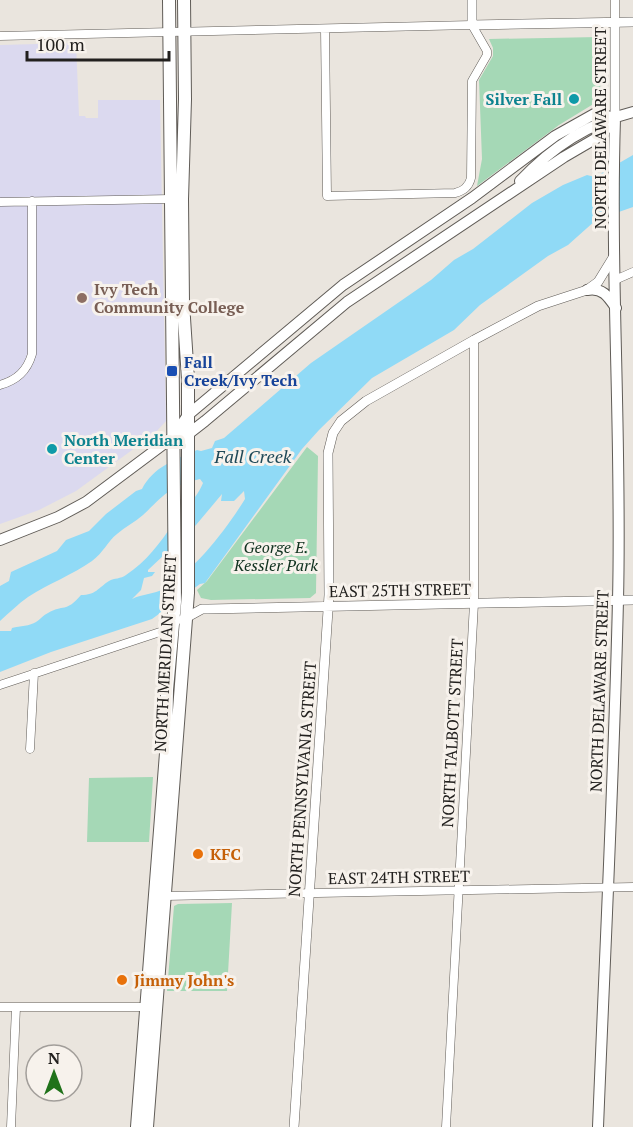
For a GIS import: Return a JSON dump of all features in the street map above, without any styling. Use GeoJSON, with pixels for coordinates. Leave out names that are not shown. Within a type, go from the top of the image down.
{"type":"FeatureCollection","features":[{"type":"Feature","properties":{"kind":"main road","name":"NORTH MERIDIAN STREET"},"geometry":{"type":"LineString","coordinates":[[147,1127],[188,593],[187,346],[183,303],[177,32],[169,0]]}},
{"type":"Feature","properties":{"kind":"main road","name":"NORTH MERIDIAN STREET"},"geometry":{"type":"LineString","coordinates":[[137,1127],[166,753],[167,690],[175,603],[171,199],[177,32],[184,0]]}},
{"type":"Feature","properties":{"kind":"main road"},"geometry":{"type":"LineString","coordinates":[[173,437],[187,435],[348,302],[507,195],[600,136],[615,118],[633,112]]}},
{"type":"Feature","properties":{"kind":"main road"},"geometry":{"type":"LineString","coordinates":[[0,540],[58,517],[86,502],[173,437],[188,415],[343,285],[472,198],[555,136],[596,113],[615,118]]}},
{"type":"Feature","properties":{"kind":"main road","name":"NORTH DELAWARE STREET"},"geometry":{"type":"LineString","coordinates":[[598,1127],[618,600],[614,252],[615,118]]}},
{"type":"Feature","properties":{"kind":"main road"},"geometry":{"type":"LineString","coordinates":[[587,290],[600,290],[607,295],[616,308]]}},
{"type":"Feature","properties":{"kind":"street"},"geometry":{"type":"LineString","coordinates":[[325,29],[327,196],[456,193],[465,189],[470,182],[472,81],[487,55],[472,25],[472,0]]}},
{"type":"Feature","properties":{"kind":"street","name":"NORTH DELAWARE STREET"},"geometry":{"type":"LineString","coordinates":[[615,0],[615,118]]}},
{"type":"Feature","properties":{"kind":"street"},"geometry":{"type":"LineString","coordinates":[[0,36],[633,22]]}},
{"type":"Feature","properties":{"kind":"street"},"geometry":{"type":"LineString","coordinates":[[0,202],[171,199]]}},
{"type":"Feature","properties":{"kind":"street"},"geometry":{"type":"LineString","coordinates":[[0,385],[10,382],[25,370],[32,354],[32,201]]}},
{"type":"Feature","properties":{"kind":"street"},"geometry":{"type":"LineString","coordinates":[[474,340],[538,306],[587,290],[598,282],[614,252]]}},
{"type":"Feature","properties":{"kind":"street"},"geometry":{"type":"LineString","coordinates":[[615,280],[633,272]]}},
{"type":"Feature","properties":{"kind":"street","name":"NORTH PENNSYLVANIA STREET"},"geometry":{"type":"LineString","coordinates":[[294,1127],[328,606],[328,453],[333,433],[345,417],[366,401],[474,340]]}},
{"type":"Feature","properties":{"kind":"street","name":"NORTH TALBOTT STREET"},"geometry":{"type":"LineString","coordinates":[[446,1127],[474,603],[474,340]]}},
{"type":"Feature","properties":{"kind":"street","name":"EAST 25TH STREET"},"geometry":{"type":"LineString","coordinates":[[172,628],[186,617],[202,609],[633,600]]}},
{"type":"Feature","properties":{"kind":"street"},"geometry":{"type":"LineString","coordinates":[[0,685],[172,628]]}},
{"type":"Feature","properties":{"kind":"street"},"geometry":{"type":"LineString","coordinates":[[30,749],[33,673]]}},
{"type":"Feature","properties":{"kind":"street","name":"EAST 24TH STREET"},"geometry":{"type":"LineString","coordinates":[[165,896],[633,887]]}},
{"type":"Feature","properties":{"kind":"street"},"geometry":{"type":"LineString","coordinates":[[0,1006],[146,1006]]}},
{"type":"Feature","properties":{"kind":"street"},"geometry":{"type":"LineString","coordinates":[[10,1127],[16,1007]]}},
{"type":"Feature","properties":{"kind":"shaded area","name":"Ivy Tech Community College"},"geometry":{"type":"Polygon","coordinates":[[[76,43],[79,116],[98,118],[98,100],[160,100],[166,421],[154,434],[76,491],[39,510],[0,524],[0,45],[76,43]]]}},
{"type":"Feature","properties":{"kind":"green space"},"geometry":{"type":"Polygon","coordinates":[[[599,37],[601,40],[600,100],[559,125],[477,186],[482,159],[479,80],[493,56],[493,48],[489,39],[599,37]]]}},
{"type":"Feature","properties":{"kind":"green space","name":"George E. Kessler Park"},"geometry":{"type":"Polygon","coordinates":[[[307,447],[318,456],[316,593],[310,598],[211,600],[201,598],[197,590],[207,581],[307,447]]]}},
{"type":"Feature","properties":{"kind":"green space"},"geometry":{"type":"Polygon","coordinates":[[[153,777],[149,842],[87,842],[89,778],[153,777]]]}},
{"type":"Feature","properties":{"kind":"green space"},"geometry":{"type":"Polygon","coordinates":[[[232,903],[227,991],[167,991],[174,906],[232,903]]]}},
{"type":"Feature","properties":{"kind":"water","name":"Fall Creek"},"geometry":{"type":"Polygon","coordinates":[[[633,155],[633,207],[596,220],[568,245],[548,256],[480,305],[454,330],[372,378],[302,449],[205,583],[200,584],[152,619],[51,652],[0,672],[0,631],[11,631],[12,628],[34,623],[53,610],[72,604],[81,595],[94,592],[109,581],[133,570],[158,545],[193,500],[203,483],[200,479],[168,492],[143,515],[120,531],[92,561],[28,597],[0,621],[0,586],[9,581],[11,572],[57,551],[66,540],[89,531],[106,514],[142,489],[159,469],[197,450],[212,448],[215,441],[224,438],[311,363],[431,280],[454,260],[473,249],[532,203],[563,185],[587,175],[595,177],[633,155]],[[244,491],[234,501],[221,501],[222,494],[196,525],[148,570],[148,572],[155,572],[152,576],[144,578],[141,590],[132,599],[160,591],[187,571],[219,536],[245,499],[244,491]]]}},
{"type":"Feature","properties":{"kind":"place","name":"Silver Fall"},"geometry":{"type":"Point","coordinates":[574,99]}},
{"type":"Feature","properties":{"kind":"place","name":"Ivy Tech Community College"},"geometry":{"type":"Point","coordinates":[82,298]}},
{"type":"Feature","properties":{"kind":"place","name":"Fall Creek/Ivy Tech"},"geometry":{"type":"Point","coordinates":[172,371]}},
{"type":"Feature","properties":{"kind":"place","name":"North Meridian Center"},"geometry":{"type":"Point","coordinates":[52,449]}},
{"type":"Feature","properties":{"kind":"place","name":"KFC"},"geometry":{"type":"Point","coordinates":[198,854]}},
{"type":"Feature","properties":{"kind":"place","name":"Jimmy John's"},"geometry":{"type":"Point","coordinates":[122,980]}}]}
